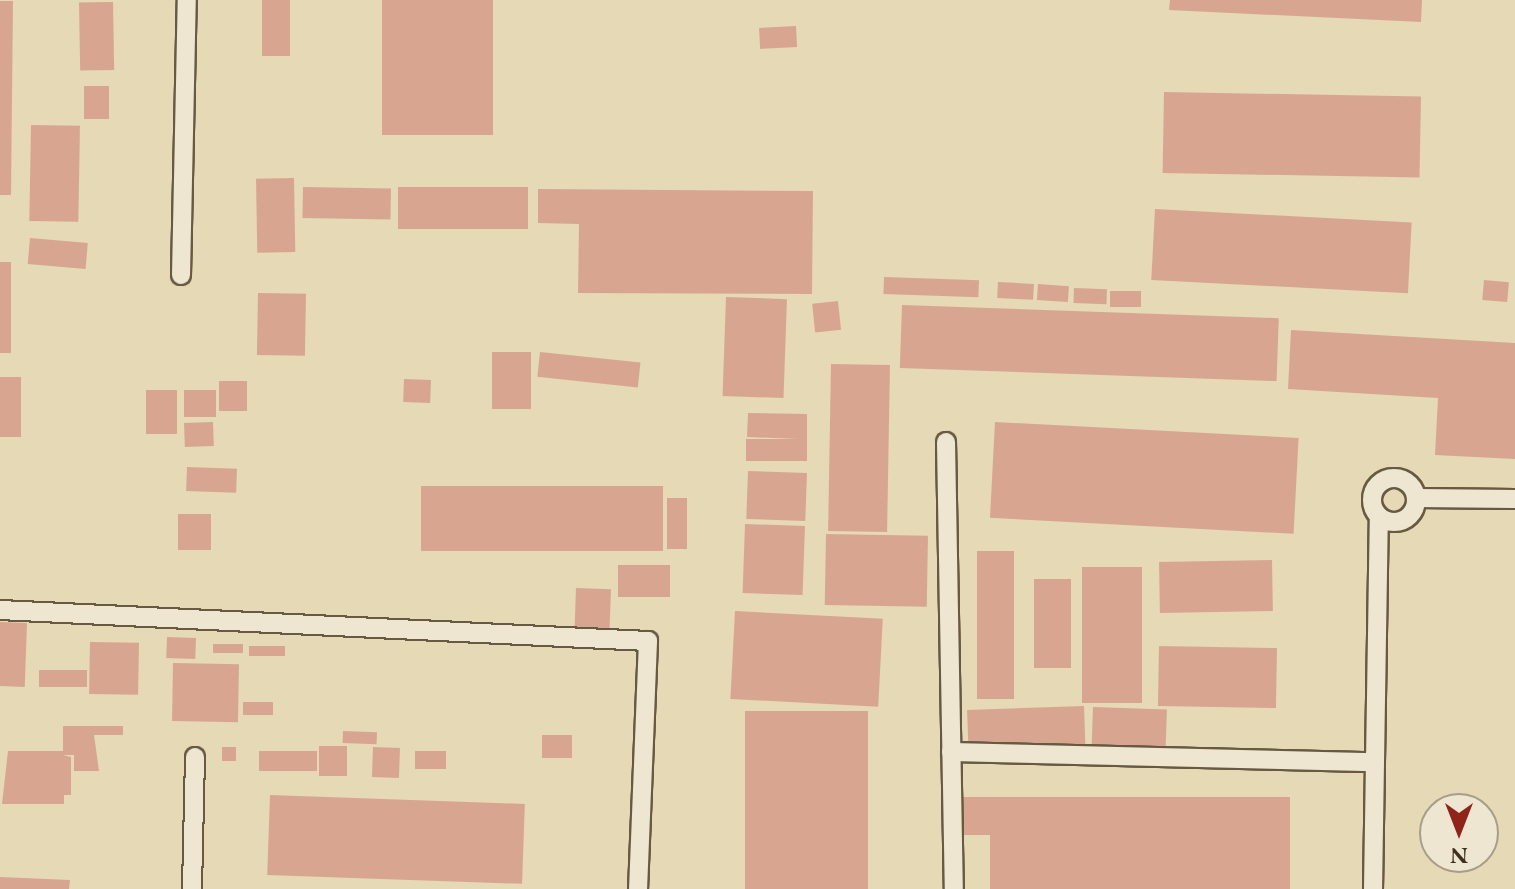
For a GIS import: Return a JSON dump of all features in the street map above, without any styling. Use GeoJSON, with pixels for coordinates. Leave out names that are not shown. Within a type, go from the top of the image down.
{"type":"FeatureCollection","features":[{"type":"Feature","properties":{"kind":"lane"},"geometry":{"type":"LineString","coordinates":[[181,275],[187,0]]}},
{"type":"Feature","properties":{"kind":"lane"},"geometry":{"type":"LineString","coordinates":[[946,442],[954,889]]}},
{"type":"Feature","properties":{"kind":"lane"},"geometry":{"type":"LineString","coordinates":[[1373,889],[1379,518],[1371,502],[1376,485],[1392,476],[1409,482],[1417,498],[1412,514],[1396,523],[1379,518]]}},
{"type":"Feature","properties":{"kind":"lane"},"geometry":{"type":"LineString","coordinates":[[1417,498],[1515,499]]}},
{"type":"Feature","properties":{"kind":"lane"},"geometry":{"type":"LineString","coordinates":[[0,610],[648,641],[638,889]]}},
{"type":"Feature","properties":{"kind":"lane"},"geometry":{"type":"LineString","coordinates":[[951,752],[1375,762]]}},
{"type":"Feature","properties":{"kind":"lane"},"geometry":{"type":"LineString","coordinates":[[192,889],[195,757]]}},
{"type":"Feature","properties":{"kind":"building"},"geometry":{"type":"Polygon","coordinates":[[[262,0],[290,0],[290,56],[262,56],[262,0]]]}},
{"type":"Feature","properties":{"kind":"building"},"geometry":{"type":"Polygon","coordinates":[[[382,0],[493,0],[493,135],[382,135],[382,0]]]}},
{"type":"Feature","properties":{"kind":"building"},"geometry":{"type":"Polygon","coordinates":[[[1170,0],[1422,0],[1421,22],[1169,10],[1170,0]]]}},
{"type":"Feature","properties":{"kind":"building"},"geometry":{"type":"Polygon","coordinates":[[[0,1],[13,1],[11,195],[0,195],[0,1]]]}},
{"type":"Feature","properties":{"kind":"building"},"geometry":{"type":"Polygon","coordinates":[[[113,2],[114,70],[80,71],[79,3],[113,2]]]}},
{"type":"Feature","properties":{"kind":"building"},"geometry":{"type":"Polygon","coordinates":[[[796,26],[797,47],[760,49],[759,28],[796,26]]]}},
{"type":"Feature","properties":{"kind":"building"},"geometry":{"type":"Polygon","coordinates":[[[84,86],[109,86],[109,119],[84,119],[84,86]]]}},
{"type":"Feature","properties":{"kind":"building"},"geometry":{"type":"Polygon","coordinates":[[[1164,92],[1421,96],[1420,177],[1163,173],[1164,92]]]}},
{"type":"Feature","properties":{"kind":"building"},"geometry":{"type":"Polygon","coordinates":[[[31,125],[80,126],[78,222],[29,221],[31,125]]]}},
{"type":"Feature","properties":{"kind":"building"},"geometry":{"type":"Polygon","coordinates":[[[294,178],[295,252],[257,253],[256,179],[294,178]]]}},
{"type":"Feature","properties":{"kind":"building"},"geometry":{"type":"Polygon","coordinates":[[[303,187],[391,189],[390,220],[302,218],[303,187]]]}},
{"type":"Feature","properties":{"kind":"building"},"geometry":{"type":"Polygon","coordinates":[[[398,187],[528,187],[528,229],[398,229],[398,187]]]}},
{"type":"Feature","properties":{"kind":"building"},"geometry":{"type":"Polygon","coordinates":[[[538,189],[813,191],[812,294],[578,293],[579,224],[538,223],[538,189]]]}},
{"type":"Feature","properties":{"kind":"building"},"geometry":{"type":"Polygon","coordinates":[[[1155,209],[1412,222],[1408,293],[1151,280],[1155,209]]]}},
{"type":"Feature","properties":{"kind":"building"},"geometry":{"type":"Polygon","coordinates":[[[30,238],[88,243],[86,269],[28,264],[30,238]]]}},
{"type":"Feature","properties":{"kind":"building"},"geometry":{"type":"Polygon","coordinates":[[[0,262],[11,262],[11,353],[0,353],[0,262]]]}},
{"type":"Feature","properties":{"kind":"building"},"geometry":{"type":"Polygon","coordinates":[[[884,277],[979,280],[978,297],[883,294],[884,277]]]}},
{"type":"Feature","properties":{"kind":"building"},"geometry":{"type":"Polygon","coordinates":[[[1484,280],[1509,282],[1507,302],[1482,300],[1484,280]]]}},
{"type":"Feature","properties":{"kind":"building"},"geometry":{"type":"Polygon","coordinates":[[[998,282],[1034,284],[1033,300],[997,298],[998,282]]]}},
{"type":"Feature","properties":{"kind":"building"},"geometry":{"type":"Polygon","coordinates":[[[1038,284],[1069,286],[1068,302],[1037,300],[1038,284]]]}},
{"type":"Feature","properties":{"kind":"building"},"geometry":{"type":"Polygon","coordinates":[[[1074,288],[1107,289],[1106,304],[1073,303],[1074,288]]]}},
{"type":"Feature","properties":{"kind":"building"},"geometry":{"type":"Polygon","coordinates":[[[1110,291],[1141,291],[1141,307],[1110,307],[1110,291]]]}},
{"type":"Feature","properties":{"kind":"building"},"geometry":{"type":"Polygon","coordinates":[[[258,293],[306,294],[305,356],[257,355],[258,293]]]}},
{"type":"Feature","properties":{"kind":"building"},"geometry":{"type":"Polygon","coordinates":[[[726,297],[787,299],[784,398],[723,396],[726,297]]]}},
{"type":"Feature","properties":{"kind":"building"},"geometry":{"type":"Polygon","coordinates":[[[838,301],[841,330],[815,333],[812,304],[838,301]]]}},
{"type":"Feature","properties":{"kind":"building"},"geometry":{"type":"Polygon","coordinates":[[[902,305],[1279,318],[1277,381],[900,368],[902,305]]]}},
{"type":"Feature","properties":{"kind":"building"},"geometry":{"type":"Polygon","coordinates":[[[1291,330],[1515,343],[1515,459],[1435,455],[1438,398],[1288,389],[1291,330]]]}},
{"type":"Feature","properties":{"kind":"building"},"geometry":{"type":"Polygon","coordinates":[[[492,352],[531,352],[531,409],[492,409],[492,352]]]}},
{"type":"Feature","properties":{"kind":"building"},"geometry":{"type":"Polygon","coordinates":[[[540,352],[640,363],[638,387],[537,377],[540,352]]]}},
{"type":"Feature","properties":{"kind":"building"},"geometry":{"type":"Polygon","coordinates":[[[831,364],[890,365],[887,532],[828,531],[831,364]]]}},
{"type":"Feature","properties":{"kind":"building"},"geometry":{"type":"Polygon","coordinates":[[[0,377],[21,377],[21,437],[0,437],[0,377]]]}},
{"type":"Feature","properties":{"kind":"building"},"geometry":{"type":"Polygon","coordinates":[[[404,379],[431,380],[430,403],[403,402],[404,379]]]}},
{"type":"Feature","properties":{"kind":"building"},"geometry":{"type":"Polygon","coordinates":[[[219,381],[247,381],[247,411],[219,411],[219,381]]]}},
{"type":"Feature","properties":{"kind":"building"},"geometry":{"type":"Polygon","coordinates":[[[146,390],[177,390],[177,434],[146,434],[146,390]]]}},
{"type":"Feature","properties":{"kind":"building"},"geometry":{"type":"Polygon","coordinates":[[[184,390],[216,390],[216,417],[184,417],[184,390]]]}},
{"type":"Feature","properties":{"kind":"building"},"geometry":{"type":"Polygon","coordinates":[[[748,413],[807,414],[807,461],[746,461],[746,439],[798,439],[747,437],[748,413]]]}},
{"type":"Feature","properties":{"kind":"building"},"geometry":{"type":"Polygon","coordinates":[[[213,422],[214,446],[185,447],[184,423],[213,422]]]}},
{"type":"Feature","properties":{"kind":"building"},"geometry":{"type":"Polygon","coordinates":[[[995,422],[1299,438],[1294,534],[990,518],[995,422]]]}},
{"type":"Feature","properties":{"kind":"building"},"geometry":{"type":"Polygon","coordinates":[[[187,467],[237,469],[236,493],[186,491],[187,467]]]}},
{"type":"Feature","properties":{"kind":"building"},"geometry":{"type":"Polygon","coordinates":[[[748,471],[807,473],[805,521],[746,519],[748,471]]]}},
{"type":"Feature","properties":{"kind":"building"},"geometry":{"type":"Polygon","coordinates":[[[421,486],[663,486],[663,551],[421,551],[421,486]]]}},
{"type":"Feature","properties":{"kind":"building"},"geometry":{"type":"Polygon","coordinates":[[[667,498],[687,498],[687,549],[667,549],[667,498]]]}},
{"type":"Feature","properties":{"kind":"building"},"geometry":{"type":"Polygon","coordinates":[[[178,514],[211,514],[211,550],[178,550],[178,514]]]}},
{"type":"Feature","properties":{"kind":"building"},"geometry":{"type":"Polygon","coordinates":[[[745,524],[805,526],[803,595],[743,593],[745,524]]]}},
{"type":"Feature","properties":{"kind":"building"},"geometry":{"type":"Polygon","coordinates":[[[826,534],[928,536],[927,607],[825,605],[826,534]]]}},
{"type":"Feature","properties":{"kind":"building"},"geometry":{"type":"Polygon","coordinates":[[[977,551],[1014,551],[1014,699],[977,699],[977,551]]]}},
{"type":"Feature","properties":{"kind":"building"},"geometry":{"type":"Polygon","coordinates":[[[1272,560],[1273,611],[1160,613],[1159,562],[1272,560]]]}},
{"type":"Feature","properties":{"kind":"building"},"geometry":{"type":"Polygon","coordinates":[[[618,565],[670,565],[670,597],[618,597],[618,565]]]}},
{"type":"Feature","properties":{"kind":"building"},"geometry":{"type":"Polygon","coordinates":[[[1082,567],[1142,567],[1142,703],[1082,703],[1082,567]]]}},
{"type":"Feature","properties":{"kind":"building"},"geometry":{"type":"Polygon","coordinates":[[[1034,579],[1071,579],[1071,668],[1034,668],[1034,579]]]}},
{"type":"Feature","properties":{"kind":"building"},"geometry":{"type":"Polygon","coordinates":[[[576,588],[611,589],[610,629],[575,628],[576,588]]]}},
{"type":"Feature","properties":{"kind":"building"},"geometry":{"type":"Polygon","coordinates":[[[735,611],[883,619],[878,707],[730,699],[735,611]]]}},
{"type":"Feature","properties":{"kind":"building"},"geometry":{"type":"Polygon","coordinates":[[[0,622],[27,623],[25,687],[0,686],[0,622]]]}},
{"type":"Feature","properties":{"kind":"building"},"geometry":{"type":"Polygon","coordinates":[[[167,637],[196,638],[195,659],[166,658],[167,637]]]}},
{"type":"Feature","properties":{"kind":"building"},"geometry":{"type":"Polygon","coordinates":[[[90,642],[139,643],[138,695],[89,694],[90,642]]]}},
{"type":"Feature","properties":{"kind":"building"},"geometry":{"type":"Polygon","coordinates":[[[213,644],[243,644],[243,653],[213,653],[213,644]]]}},
{"type":"Feature","properties":{"kind":"building"},"geometry":{"type":"Polygon","coordinates":[[[249,646],[285,646],[285,656],[249,656],[249,646]]]}},
{"type":"Feature","properties":{"kind":"building"},"geometry":{"type":"Polygon","coordinates":[[[1159,646],[1277,648],[1276,708],[1158,706],[1159,646]]]}},
{"type":"Feature","properties":{"kind":"building"},"geometry":{"type":"Polygon","coordinates":[[[173,663],[239,664],[238,722],[172,721],[173,663]]]}},
{"type":"Feature","properties":{"kind":"building"},"geometry":{"type":"Polygon","coordinates":[[[39,670],[87,670],[87,687],[39,687],[39,670]]]}},
{"type":"Feature","properties":{"kind":"building"},"geometry":{"type":"Polygon","coordinates":[[[243,702],[273,702],[273,715],[243,715],[243,702]]]}},
{"type":"Feature","properties":{"kind":"building"},"geometry":{"type":"Polygon","coordinates":[[[1084,706],[1085,744],[968,748],[967,710],[1084,706]]]}},
{"type":"Feature","properties":{"kind":"building"},"geometry":{"type":"Polygon","coordinates":[[[1093,707],[1167,710],[1166,750],[1092,747],[1093,707]]]}},
{"type":"Feature","properties":{"kind":"building"},"geometry":{"type":"Polygon","coordinates":[[[745,711],[868,711],[868,889],[745,889],[745,711]]]}},
{"type":"Feature","properties":{"kind":"building"},"geometry":{"type":"Polygon","coordinates":[[[63,726],[123,726],[123,735],[94,735],[99,771],[74,771],[74,755],[63,755],[71,757],[71,795],[64,795],[64,804],[2,804],[8,751],[63,751],[63,726]]]}},
{"type":"Feature","properties":{"kind":"building"},"geometry":{"type":"Polygon","coordinates":[[[343,731],[377,732],[377,744],[343,743],[343,731]]]}},
{"type":"Feature","properties":{"kind":"building"},"geometry":{"type":"Polygon","coordinates":[[[542,735],[572,735],[572,758],[542,758],[542,735]]]}},
{"type":"Feature","properties":{"kind":"building"},"geometry":{"type":"Polygon","coordinates":[[[319,746],[347,746],[347,776],[319,776],[319,746]]]}},
{"type":"Feature","properties":{"kind":"building"},"geometry":{"type":"Polygon","coordinates":[[[222,747],[236,747],[236,761],[222,761],[222,747]]]}},
{"type":"Feature","properties":{"kind":"building"},"geometry":{"type":"Polygon","coordinates":[[[373,747],[400,748],[399,778],[372,777],[373,747]]]}},
{"type":"Feature","properties":{"kind":"building"},"geometry":{"type":"Polygon","coordinates":[[[259,751],[317,751],[317,771],[259,771],[259,751]]]}},
{"type":"Feature","properties":{"kind":"building"},"geometry":{"type":"Polygon","coordinates":[[[415,751],[446,751],[446,769],[415,769],[415,751]]]}},
{"type":"Feature","properties":{"kind":"building"},"geometry":{"type":"Polygon","coordinates":[[[270,795],[525,804],[522,884],[267,875],[270,795]]]}},
{"type":"Feature","properties":{"kind":"building"},"geometry":{"type":"Polygon","coordinates":[[[959,797],[1290,797],[1290,889],[990,889],[990,835],[959,835],[959,797]]]}},
{"type":"Feature","properties":{"kind":"building"},"geometry":{"type":"Polygon","coordinates":[[[0,877],[70,880],[69,889],[0,889],[0,877]]]}}]}
